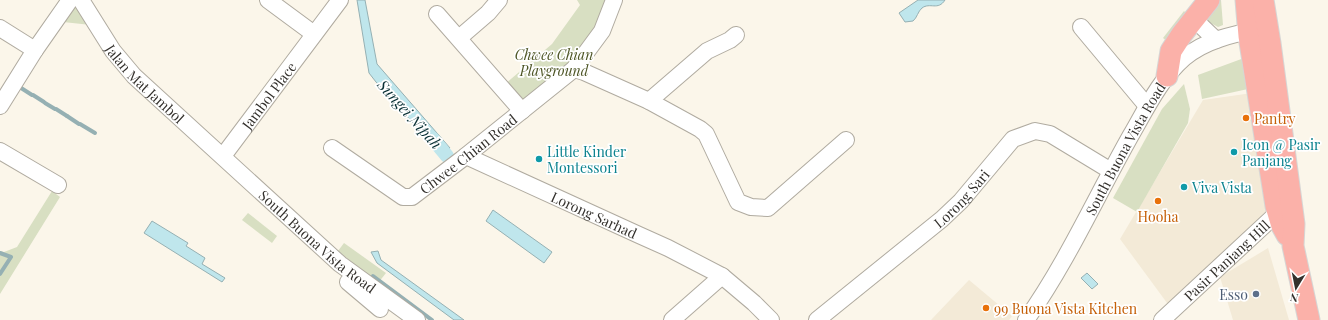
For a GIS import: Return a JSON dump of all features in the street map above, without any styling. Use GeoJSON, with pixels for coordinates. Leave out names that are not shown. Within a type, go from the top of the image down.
{"type":"FeatureCollection","features":[{"type":"Feature","properties":{"kind":"main road"},"geometry":{"type":"LineString","coordinates":[[1167,76],[1171,51],[1182,34],[1209,0]]}},
{"type":"Feature","properties":{"kind":"main road"},"geometry":{"type":"LineString","coordinates":[[1246,0],[1258,30],[1284,207],[1282,226],[1292,246],[1309,320]]}},
{"type":"Feature","properties":{"kind":"main road"},"geometry":{"type":"LineString","coordinates":[[1258,30],[1263,0]]}},
{"type":"Feature","properties":{"kind":"street"},"geometry":{"type":"LineString","coordinates":[[0,106],[35,50],[70,0]]}},
{"type":"Feature","properties":{"kind":"street"},"geometry":{"type":"LineString","coordinates":[[268,0],[314,34]]}},
{"type":"Feature","properties":{"kind":"street","name":"Jambol Place"},"geometry":{"type":"LineString","coordinates":[[223,156],[340,0]]}},
{"type":"Feature","properties":{"kind":"street"},"geometry":{"type":"LineString","coordinates":[[458,38],[488,13],[499,0]]}},
{"type":"Feature","properties":{"kind":"street","name":"Chwee Chian Road"},"geometry":{"type":"LineString","coordinates":[[332,148],[403,197],[412,197],[466,156],[574,69],[602,31],[614,0]]}},
{"type":"Feature","properties":{"kind":"street","name":"Jalan Mat Jambol"},"geometry":{"type":"LineString","coordinates":[[86,2],[113,51],[134,76],[223,156]]}},
{"type":"Feature","properties":{"kind":"street","name":"Chwee Chian Road"},"geometry":{"type":"LineString","coordinates":[[438,14],[522,111]]}},
{"type":"Feature","properties":{"kind":"street"},"geometry":{"type":"LineString","coordinates":[[1194,20],[1216,40]]}},
{"type":"Feature","properties":{"kind":"street"},"geometry":{"type":"LineString","coordinates":[[1081,27],[1147,106]]}},
{"type":"Feature","properties":{"kind":"street"},"geometry":{"type":"LineString","coordinates":[[0,28],[35,50]]}},
{"type":"Feature","properties":{"kind":"street","name":"South Buona Vista Road"},"geometry":{"type":"LineString","coordinates":[[1026,320],[1058,272],[1110,171],[1147,106],[1167,76],[1184,58],[1206,44],[1231,35],[1258,30]]}},
{"type":"Feature","properties":{"kind":"street"},"geometry":{"type":"LineString","coordinates":[[649,101],[707,51],[730,40],[736,35]]}},
{"type":"Feature","properties":{"kind":"street"},"geometry":{"type":"LineString","coordinates":[[574,69],[649,101],[700,129],[706,134],[738,202],[751,207],[768,208],[846,140]]}},
{"type":"Feature","properties":{"kind":"street"},"geometry":{"type":"LineString","coordinates":[[131,84],[222,167],[276,219],[380,309]]}},
{"type":"Feature","properties":{"kind":"street","name":"Lorong Sari"},"geometry":{"type":"LineString","coordinates":[[817,320],[942,219],[961,201],[1013,139],[1035,130],[1045,132],[1110,171]]}},
{"type":"Feature","properties":{"kind":"street"},"geometry":{"type":"LineString","coordinates":[[0,151],[58,185]]}},
{"type":"Feature","properties":{"kind":"street","name":"South Buona Vista Road"},"geometry":{"type":"LineString","coordinates":[[223,156],[340,264],[417,320]]}},
{"type":"Feature","properties":{"kind":"street","name":"Lorong Sarhad"},"geometry":{"type":"LineString","coordinates":[[466,156],[668,248],[722,276],[754,303],[771,320]]}},
{"type":"Feature","properties":{"kind":"street","name":"Pasir Panjang Hill"},"geometry":{"type":"LineString","coordinates":[[1162,320],[1284,207]]}},
{"type":"Feature","properties":{"kind":"street"},"geometry":{"type":"LineString","coordinates":[[672,320],[722,276]]}},
{"type":"Feature","properties":{"kind":"shaded area"},"geometry":{"type":"Polygon","coordinates":[[[1252,93],[1274,212],[1170,307],[1120,239],[1203,100],[1252,93]]]}},
{"type":"Feature","properties":{"kind":"shaded area"},"geometry":{"type":"Polygon","coordinates":[[[1268,248],[1289,320],[1233,320],[1220,277],[1268,248]]]}},
{"type":"Feature","properties":{"kind":"shaded area"},"geometry":{"type":"Polygon","coordinates":[[[969,280],[1012,316],[1009,320],[931,320],[969,280]]]}},
{"type":"Feature","properties":{"kind":"green space","name":"Chwee Chian Playground"},"geometry":{"type":"Polygon","coordinates":[[[577,0],[606,0],[594,32],[567,71],[523,104],[505,84],[552,44],[580,5],[577,0]]]}},
{"type":"Feature","properties":{"kind":"green space"},"geometry":{"type":"Polygon","coordinates":[[[1216,0],[1221,0],[1223,25],[1218,27],[1203,19],[1216,0]]]}},
{"type":"Feature","properties":{"kind":"green space"},"geometry":{"type":"Polygon","coordinates":[[[76,2],[91,25],[63,22],[76,2]]]}},
{"type":"Feature","properties":{"kind":"green space"},"geometry":{"type":"Polygon","coordinates":[[[1184,11],[1191,19],[1171,44],[1163,38],[1184,11]]]}},
{"type":"Feature","properties":{"kind":"green space"},"geometry":{"type":"Polygon","coordinates":[[[1244,58],[1248,89],[1202,99],[1198,75],[1244,58]]]}},
{"type":"Feature","properties":{"kind":"green space"},"geometry":{"type":"Polygon","coordinates":[[[1184,84],[1190,109],[1188,123],[1137,212],[1113,198],[1162,109],[1184,84]]]}},
{"type":"Feature","properties":{"kind":"green space"},"geometry":{"type":"Polygon","coordinates":[[[52,191],[60,197],[0,294],[0,251],[4,252],[17,247],[52,191]]]}},
{"type":"Feature","properties":{"kind":"green space"},"geometry":{"type":"Polygon","coordinates":[[[248,213],[277,236],[272,243],[242,220],[248,213]]]}},
{"type":"Feature","properties":{"kind":"green space"},"geometry":{"type":"Polygon","coordinates":[[[344,243],[386,273],[378,283],[338,251],[344,243]]]}},
{"type":"Feature","properties":{"kind":"water"},"geometry":{"type":"Polygon","coordinates":[[[357,0],[365,0],[377,64],[450,148],[442,155],[369,73],[357,0]]]}},
{"type":"Feature","properties":{"kind":"water"},"geometry":{"type":"Polygon","coordinates":[[[918,0],[945,0],[937,6],[925,6],[919,11],[913,21],[905,22],[899,13],[918,0]]]}},
{"type":"Feature","properties":{"kind":"water"},"geometry":{"type":"Polygon","coordinates":[[[493,210],[552,252],[544,263],[486,221],[493,210]]]}},
{"type":"Feature","properties":{"kind":"water"},"geometry":{"type":"Polygon","coordinates":[[[152,221],[188,243],[186,246],[205,258],[202,264],[225,278],[222,282],[144,233],[152,221]]]}},
{"type":"Feature","properties":{"kind":"water"},"geometry":{"type":"Polygon","coordinates":[[[378,251],[381,260],[464,320],[454,320],[377,263],[371,252],[378,251]]]}},
{"type":"Feature","properties":{"kind":"water"},"geometry":{"type":"Polygon","coordinates":[[[1087,273],[1098,284],[1092,289],[1081,278],[1087,273]]]}},
{"type":"Feature","properties":{"kind":"waterway"},"geometry":{"type":"LineString","coordinates":[[18,86],[32,95]]}},
{"type":"Feature","properties":{"kind":"waterway"},"geometry":{"type":"LineString","coordinates":[[33,95],[44,102]]}},
{"type":"Feature","properties":{"kind":"waterway"},"geometry":{"type":"LineString","coordinates":[[45,103],[55,109]]}},
{"type":"Feature","properties":{"kind":"waterway"},"geometry":{"type":"LineString","coordinates":[[56,109],[67,116]]}},
{"type":"Feature","properties":{"kind":"waterway"},"geometry":{"type":"LineString","coordinates":[[67,116],[79,124]]}},
{"type":"Feature","properties":{"kind":"waterway"},"geometry":{"type":"LineString","coordinates":[[80,124],[95,133]]}},
{"type":"Feature","properties":{"kind":"waterway","name":"Sungei Nipah"},"geometry":{"type":"LineString","coordinates":[[432,138],[447,156]]}},
{"type":"Feature","properties":{"kind":"waterway"},"geometry":{"type":"LineString","coordinates":[[0,253],[11,257],[0,274]]}},
{"type":"Feature","properties":{"kind":"waterway"},"geometry":{"type":"LineString","coordinates":[[373,276],[432,320]]}},
{"type":"Feature","properties":{"kind":"place","name":"Pantry"},"geometry":{"type":"Point","coordinates":[1246,118]}},
{"type":"Feature","properties":{"kind":"place","name":"Icon @ Pasir Panjang"},"geometry":{"type":"Point","coordinates":[1234,152]}},
{"type":"Feature","properties":{"kind":"place","name":"Little Kinder Montessori"},"geometry":{"type":"Point","coordinates":[539,159]}},
{"type":"Feature","properties":{"kind":"place","name":"Viva Vista"},"geometry":{"type":"Point","coordinates":[1184,187]}},
{"type":"Feature","properties":{"kind":"place","name":"Hooha"},"geometry":{"type":"Point","coordinates":[1158,201]}},
{"type":"Feature","properties":{"kind":"place","name":"Esso"},"geometry":{"type":"Point","coordinates":[1256,294]}},
{"type":"Feature","properties":{"kind":"place","name":"99 Buona Vista Kitchen"},"geometry":{"type":"Point","coordinates":[986,308]}}]}
